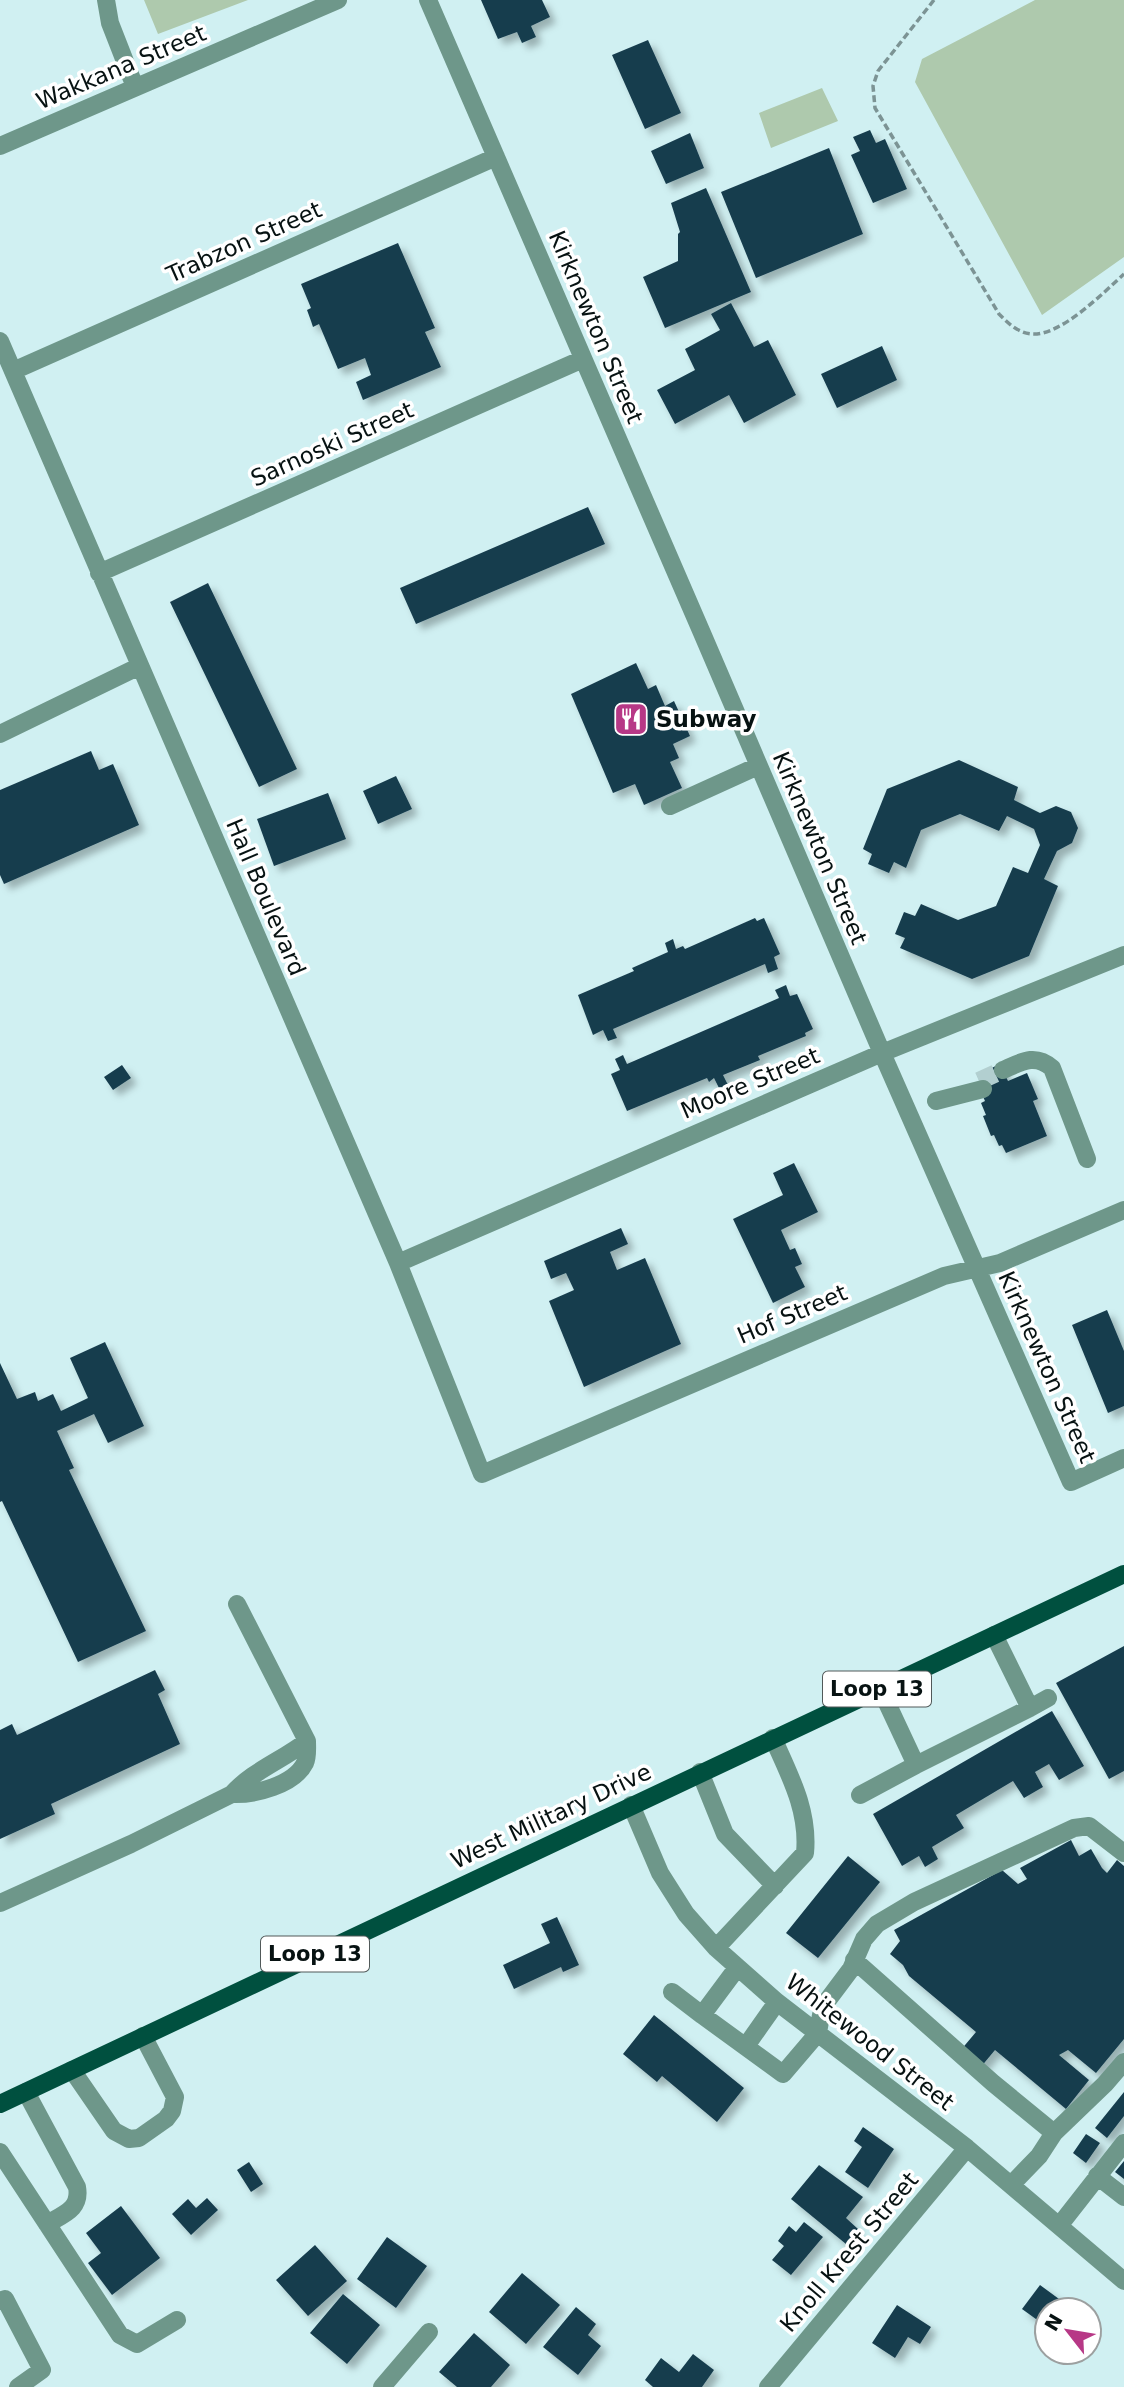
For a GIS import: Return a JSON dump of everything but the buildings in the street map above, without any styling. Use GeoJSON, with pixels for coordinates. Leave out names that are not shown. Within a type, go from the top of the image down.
{"type":"FeatureCollection","features":[{"type":"Feature","properties":{"kind":"main road","name":"West Military Drive"},"geometry":{"type":"LineString","coordinates":[[0,2104],[1124,1574]]}},
{"type":"Feature","properties":{"kind":"street"},"geometry":{"type":"LineString","coordinates":[[106,0],[110,23],[135,87]]}},
{"type":"Feature","properties":{"kind":"street","name":"Wakkana Street"},"geometry":{"type":"LineString","coordinates":[[0,146],[338,0]]}},
{"type":"Feature","properties":{"kind":"street","name":"Kirknewton Street"},"geometry":{"type":"LineString","coordinates":[[428,0],[881,1053],[1072,1482],[1124,1458]]}},
{"type":"Feature","properties":{"kind":"street","name":"Trabzon Street"},"geometry":{"type":"LineString","coordinates":[[13,371],[496,157]]}},
{"type":"Feature","properties":{"kind":"street","name":"Hall Boulevard"},"geometry":{"type":"LineString","coordinates":[[0,341],[398,1263],[482,1474]]}},
{"type":"Feature","properties":{"kind":"street","name":"Sarnoski Street"},"geometry":{"type":"LineString","coordinates":[[99,573],[583,359]]}},
{"type":"Feature","properties":{"kind":"street"},"geometry":{"type":"LineString","coordinates":[[0,734],[140,666]]}},
{"type":"Feature","properties":{"kind":"street"},"geometry":{"type":"LineString","coordinates":[[670,806],[758,766]]}},
{"type":"Feature","properties":{"kind":"street","name":"Moore Street"},"geometry":{"type":"LineString","coordinates":[[398,1263],[881,1053],[1124,955]]}},
{"type":"Feature","properties":{"kind":"street"},"geometry":{"type":"LineString","coordinates":[[1004,1074],[1034,1068],[1042,1071],[1084,1160]]}},
{"type":"Feature","properties":{"kind":"street"},"geometry":{"type":"LineString","coordinates":[[936,1101],[981,1085]]}},
{"type":"Feature","properties":{"kind":"street","name":"Hof Street"},"geometry":{"type":"LineString","coordinates":[[482,1474],[944,1276],[1000,1263],[1124,1210]]}},
{"type":"Feature","properties":{"kind":"street"},"geometry":{"type":"LineString","coordinates":[[0,1903],[131,1844],[232,1794],[245,1795],[286,1781],[304,1765],[307,1741],[237,1604]]}},
{"type":"Feature","properties":{"kind":"street"},"geometry":{"type":"LineString","coordinates":[[994,1635],[1030,1707]]}},
{"type":"Feature","properties":{"kind":"street"},"geometry":{"type":"LineString","coordinates":[[880,1688],[916,1765]]}},
{"type":"Feature","properties":{"kind":"street"},"geometry":{"type":"LineString","coordinates":[[860,1795],[1048,1698]]}},
{"type":"Feature","properties":{"kind":"street"},"geometry":{"type":"LineString","coordinates":[[716,1948],[805,1853],[807,1834],[799,1796],[773,1738]]}},
{"type":"Feature","properties":{"kind":"street"},"geometry":{"type":"LineString","coordinates":[[700,1772],[725,1833],[775,1886]]}},
{"type":"Feature","properties":{"kind":"street","name":"Whitewood Street"},"geometry":{"type":"LineString","coordinates":[[631,1805],[660,1873],[686,1914],[716,1948],[777,2002],[967,2148],[1124,2281]]}},
{"type":"Feature","properties":{"kind":"street"},"geometry":{"type":"LineString","coordinates":[[673,1992],[783,2074],[818,2033],[827,2001],[850,1969],[864,1939],[877,1924],[914,1902],[1074,1828],[1089,1826],[1124,1853]]}},
{"type":"Feature","properties":{"kind":"street"},"geometry":{"type":"LineString","coordinates":[[855,1959],[993,2083],[1054,2133]]}},
{"type":"Feature","properties":{"kind":"street"},"geometry":{"type":"LineString","coordinates":[[702,2015],[737,1968]]}},
{"type":"Feature","properties":{"kind":"street"},"geometry":{"type":"LineString","coordinates":[[746,2046],[777,2002]]}},
{"type":"Feature","properties":{"kind":"street"},"geometry":{"type":"LineString","coordinates":[[72,2070],[114,2131],[128,2139],[139,2138],[166,2119],[172,2111],[175,2097],[143,2036]]}},
{"type":"Feature","properties":{"kind":"street"},"geometry":{"type":"LineString","coordinates":[[1011,2185],[1039,2155],[1054,2133],[1124,2062]]}},
{"type":"Feature","properties":{"kind":"street"},"geometry":{"type":"LineString","coordinates":[[26,2092],[77,2187],[79,2198],[74,2207],[47,2224]]}},
{"type":"Feature","properties":{"kind":"street"},"geometry":{"type":"LineString","coordinates":[[1059,2226],[1124,2143]]}},
{"type":"Feature","properties":{"kind":"street","name":"Knoll Krest Street"},"geometry":{"type":"LineString","coordinates":[[768,2387],[967,2148]]}},
{"type":"Feature","properties":{"kind":"street"},"geometry":{"type":"LineString","coordinates":[[0,2152],[120,2335],[137,2344],[177,2320]]}},
{"type":"Feature","properties":{"kind":"street"},"geometry":{"type":"LineString","coordinates":[[1097,2176],[1124,2197]]}},
{"type":"Feature","properties":{"kind":"street"},"geometry":{"type":"LineString","coordinates":[[0,2301],[5,2299],[42,2370],[18,2387]]}},
{"type":"Feature","properties":{"kind":"street"},"geometry":{"type":"LineString","coordinates":[[382,2387],[429,2332]]}},
{"type":"Feature","properties":{"kind":"path"},"geometry":{"type":"LineString","coordinates":[[934,0],[878,71],[873,97],[876,108],[999,314],[1018,330],[1030,334],[1046,333],[1063,324],[1124,274]]}},
{"type":"Feature","properties":{"kind":"green space"},"geometry":{"type":"Polygon","coordinates":[[[144,0],[248,0],[158,34],[144,0]]]}},
{"type":"Feature","properties":{"kind":"green space"},"geometry":{"type":"Polygon","coordinates":[[[1035,0],[1124,0],[1124,257],[1042,315],[915,82],[922,59],[1035,0]]]}},
{"type":"Feature","properties":{"kind":"green space"},"geometry":{"type":"Polygon","coordinates":[[[822,88],[838,121],[771,148],[759,113],[822,88]]]}},
{"type":"Feature","properties":{"kind":"tunnel"},"geometry":{"type":"LineString","coordinates":[[979,1081],[1003,1070]]}},
{"type":"Feature","properties":{"kind":"place","name":"Subway"},"geometry":{"type":"Point","coordinates":[631,719]}}]}
